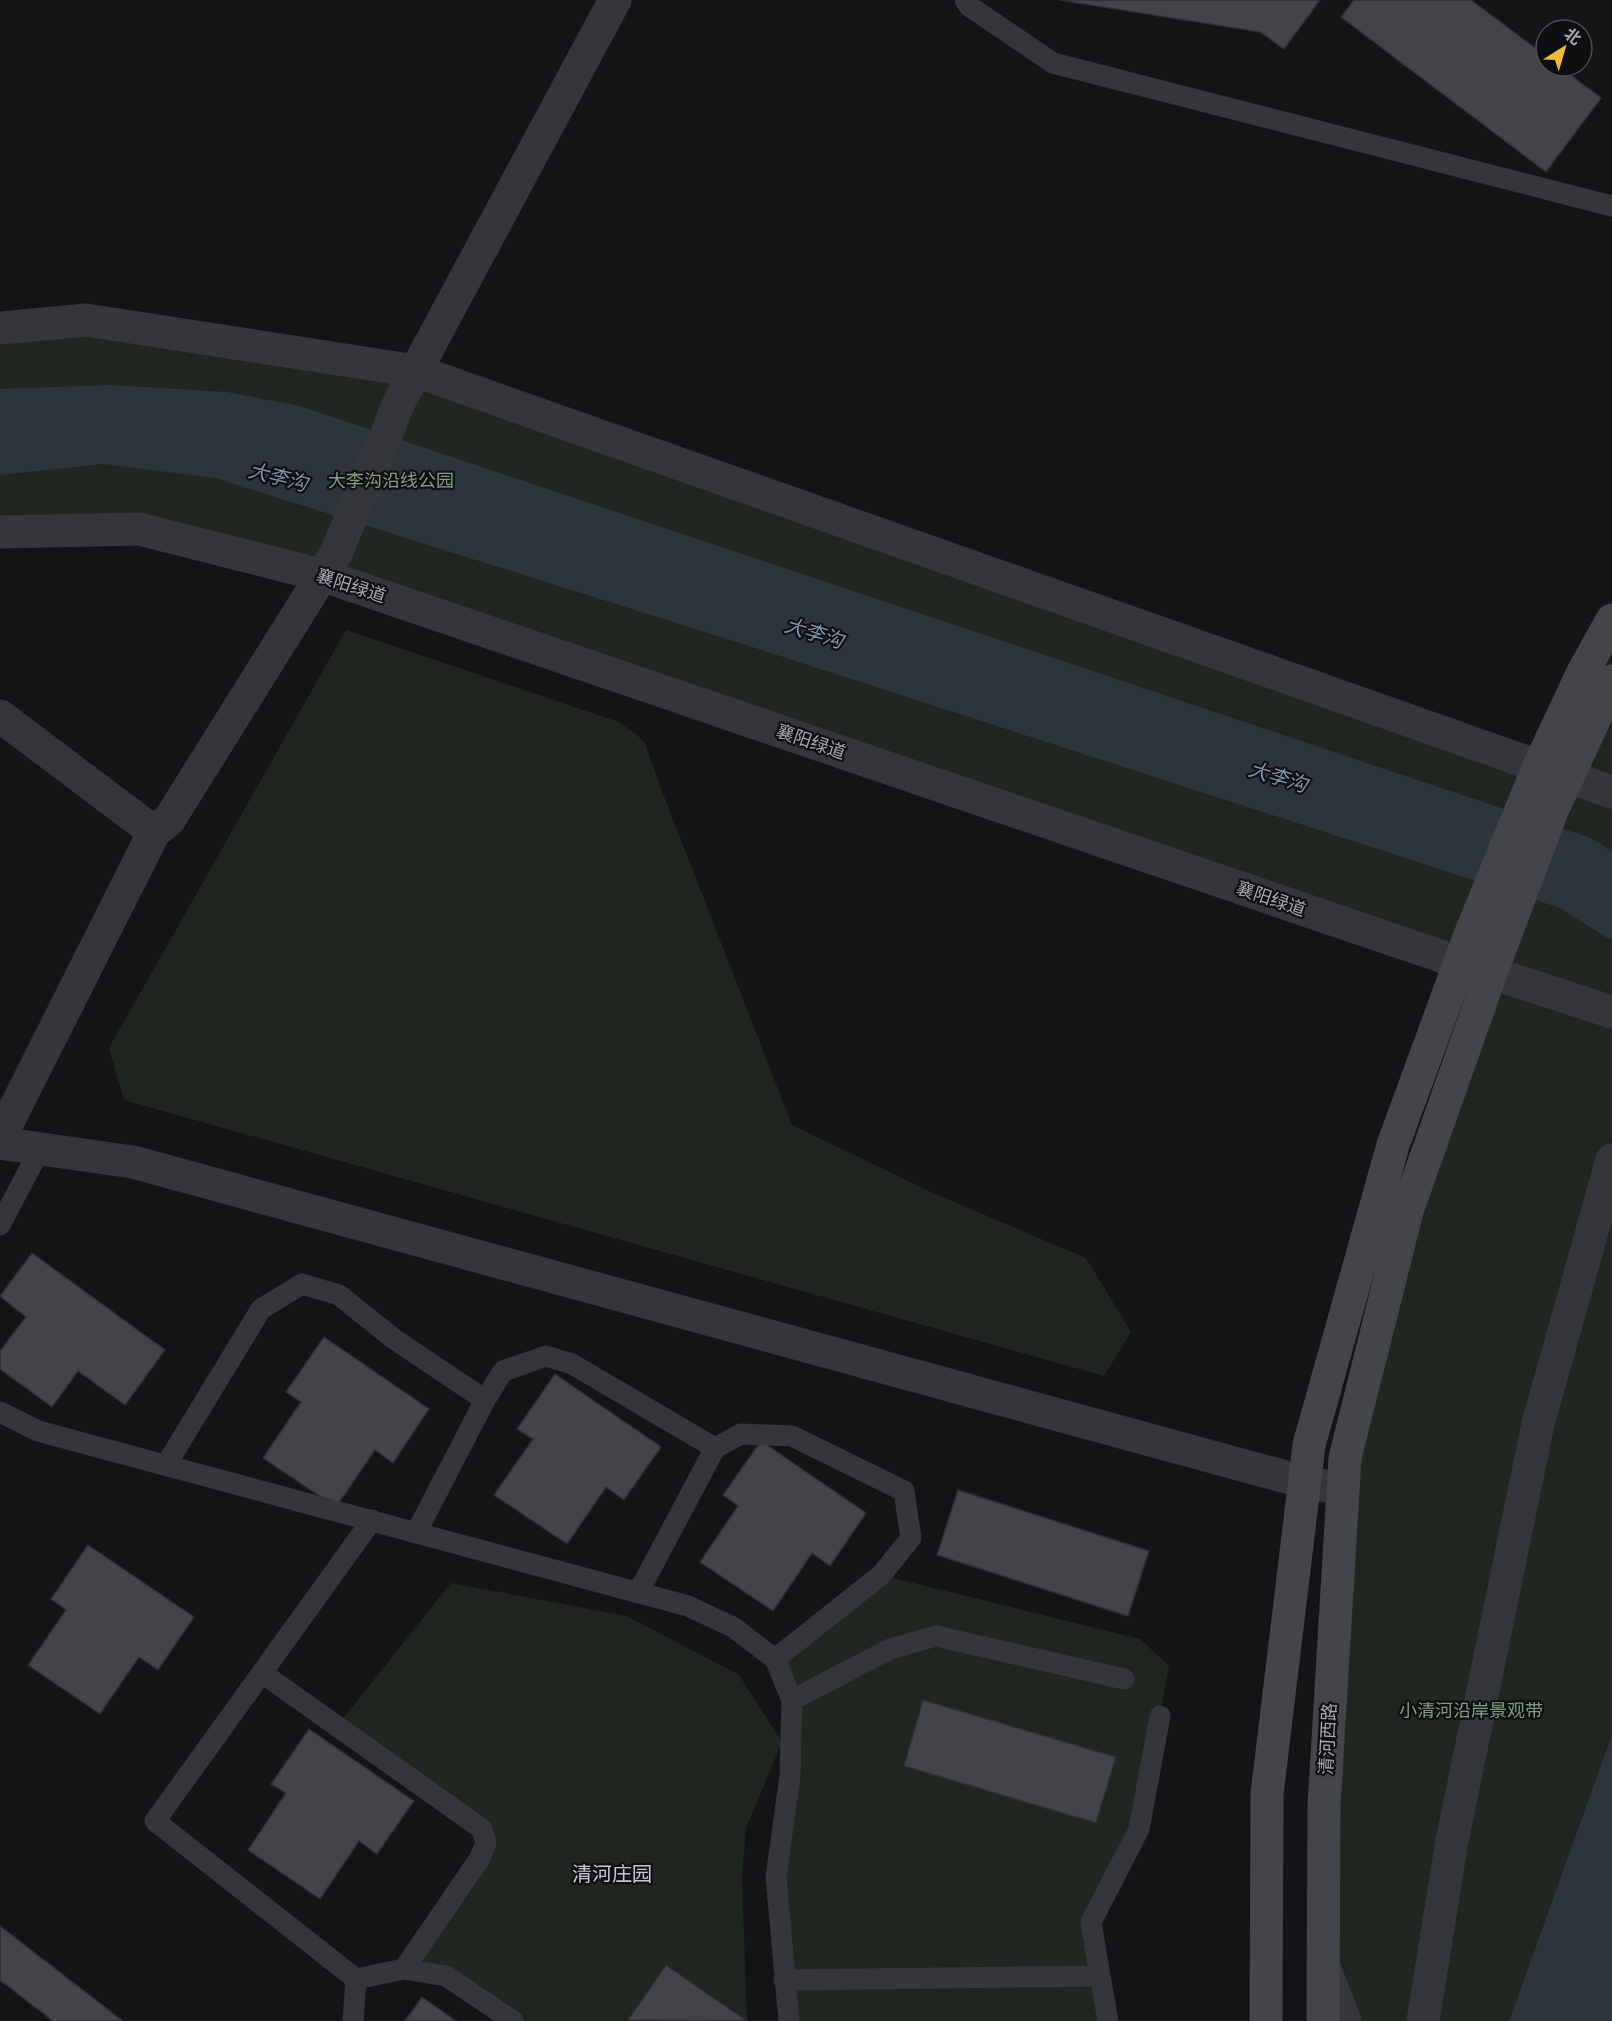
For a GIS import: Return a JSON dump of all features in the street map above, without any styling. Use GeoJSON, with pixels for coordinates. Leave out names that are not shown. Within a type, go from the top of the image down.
{"type":"FeatureCollection","features":[{"type":"Feature","properties":{"kind":"main road"},"geometry":{"type":"LineString","coordinates":[[1266,2021],[1267,1794],[1309,1445],[1393,1145],[1481,955],[1547,787],[1583,672],[1612,620]]}},
{"type":"Feature","properties":{"kind":"main road"},"geometry":{"type":"LineString","coordinates":[[1547,787],[1612,681]]}},
{"type":"Feature","properties":{"kind":"main road","name":"清河西路"},"geometry":{"type":"LineString","coordinates":[[1323,2021],[1324,1806],[1344,1473],[1407,1211],[1481,955]]}},
{"type":"Feature","properties":{"kind":"street"},"geometry":{"type":"LineString","coordinates":[[0,1138],[154,832],[169,820],[328,564],[383,443],[399,402],[615,0]]}},
{"type":"Feature","properties":{"kind":"street"},"geometry":{"type":"LineString","coordinates":[[0,328],[86,320],[416,371],[1547,787],[1612,792]]}},
{"type":"Feature","properties":{"kind":"street","name":"襄阳绿道"},"geometry":{"type":"LineString","coordinates":[[0,532],[139,529],[328,564],[1481,955],[1612,1012]]}},
{"type":"Feature","properties":{"kind":"street"},"geometry":{"type":"LineString","coordinates":[[0,716],[154,832]]}},
{"type":"Feature","properties":{"kind":"street"},"geometry":{"type":"LineString","coordinates":[[0,1143],[133,1162],[1304,1482],[1344,1473]]}},
{"type":"Feature","properties":{"kind":"street"},"geometry":{"type":"LineString","coordinates":[[1423,2021],[1452,1841],[1538,1424],[1612,1160]]}},
{"type":"Feature","properties":{"kind":"street"},"geometry":{"type":"LineString","coordinates":[[1324,1965],[1345,2021]]}},
{"type":"Feature","properties":{"kind":"lane"},"geometry":{"type":"LineString","coordinates":[[965,0],[969,6],[1053,63],[1612,206]]}},
{"type":"Feature","properties":{"kind":"lane"},"geometry":{"type":"LineString","coordinates":[[0,1225],[40,1149]]}},
{"type":"Feature","properties":{"kind":"lane"},"geometry":{"type":"LineString","coordinates":[[166,1465],[261,1309],[302,1284],[339,1295],[394,1339],[485,1400]]}},
{"type":"Feature","properties":{"kind":"lane"},"geometry":{"type":"LineString","coordinates":[[416,1533],[485,1400],[504,1371],[546,1356],[572,1364],[715,1448]]}},
{"type":"Feature","properties":{"kind":"lane"},"geometry":{"type":"LineString","coordinates":[[0,1412],[38,1431],[688,1606],[733,1628],[775,1659],[792,1700],[790,1776],[776,1877],[789,2021]]}},
{"type":"Feature","properties":{"kind":"lane"},"geometry":{"type":"LineString","coordinates":[[638,1593],[715,1448],[741,1434],[792,1436],[904,1491],[911,1538],[881,1575],[775,1659]]}},
{"type":"Feature","properties":{"kind":"lane"},"geometry":{"type":"LineString","coordinates":[[372,1520],[155,1821],[356,1979],[404,1969],[446,1976],[513,2021]]}},
{"type":"Feature","properties":{"kind":"lane"},"geometry":{"type":"LineString","coordinates":[[792,1700],[890,1649],[936,1635],[1124,1678]]}},
{"type":"Feature","properties":{"kind":"lane"},"geometry":{"type":"LineString","coordinates":[[262,1673],[482,1829],[486,1843],[480,1858],[404,1969]]}},
{"type":"Feature","properties":{"kind":"lane"},"geometry":{"type":"LineString","coordinates":[[1108,2021],[1091,1922],[1139,1829],[1160,1716]]}},
{"type":"Feature","properties":{"kind":"lane"},"geometry":{"type":"LineString","coordinates":[[784,1980],[1100,1976]]}},
{"type":"Feature","properties":{"kind":"lane"},"geometry":{"type":"LineString","coordinates":[[353,2021],[356,1979]]}},
{"type":"Feature","properties":{"kind":"green space"},"geometry":{"type":"Polygon","coordinates":[[[86,320],[416,371],[1612,792],[1612,1734],[1509,2021],[1323,2021],[1345,1458],[1491,973],[139,529],[0,532],[0,328],[86,320]]]}},
{"type":"Feature","properties":{"kind":"green space"},"geometry":{"type":"Polygon","coordinates":[[[346,630],[619,722],[644,741],[792,1125],[931,1192],[1086,1258],[1131,1332],[1104,1376],[124,1100],[109,1048],[346,630]]]}},
{"type":"Feature","properties":{"kind":"green space"},"geometry":{"type":"Polygon","coordinates":[[[1612,657],[1612,781],[1558,754],[1612,657]]]}},
{"type":"Feature","properties":{"kind":"green space"},"geometry":{"type":"Polygon","coordinates":[[[881,1575],[1140,1639],[1169,1666],[1139,1829],[1091,1922],[1108,2021],[791,2021],[776,1877],[792,1700],[775,1659],[881,1575]]]}},
{"type":"Feature","properties":{"kind":"green space"},"geometry":{"type":"Polygon","coordinates":[[[451,1583],[627,1616],[739,1675],[782,1742],[746,1828],[742,1879],[747,2021],[666,1965],[629,2021],[513,2021],[446,1976],[404,1969],[486,1842],[337,1726],[451,1583]]]}},
{"type":"Feature","properties":{"kind":"water","name":"大李沟"},"geometry":{"type":"Polygon","coordinates":[[[110,385],[227,392],[300,406],[1591,838],[1612,851],[1612,941],[1560,908],[743,644],[215,478],[103,464],[0,475],[0,389],[110,385]]]}},
{"type":"Feature","properties":{"kind":"water"},"geometry":{"type":"Polygon","coordinates":[[[1612,1734],[1612,2021],[1509,2021],[1612,1734]]]}},
{"type":"Feature","properties":{"kind":"building"},"geometry":{"type":"Polygon","coordinates":[[[1059,0],[1320,0],[1284,49],[1260,32],[1059,0]]]}},
{"type":"Feature","properties":{"kind":"building"},"geometry":{"type":"Polygon","coordinates":[[[1354,0],[1471,0],[1534,47],[1534,78],[1575,78],[1601,98],[1546,172],[1341,17],[1354,0]]]}},
{"type":"Feature","properties":{"kind":"building"},"geometry":{"type":"Polygon","coordinates":[[[32,1253],[165,1350],[125,1405],[78,1371],[52,1407],[0,1369],[0,1351],[26,1317],[0,1296],[32,1253]]]}},
{"type":"Feature","properties":{"kind":"building"},"geometry":{"type":"Polygon","coordinates":[[[324,1337],[429,1409],[393,1463],[375,1450],[336,1507],[263,1458],[301,1402],[286,1392],[324,1337]]]}},
{"type":"Feature","properties":{"kind":"building"},"geometry":{"type":"Polygon","coordinates":[[[555,1374],[661,1447],[624,1500],[606,1487],[567,1544],[494,1495],[533,1439],[517,1429],[555,1374]]]}},
{"type":"Feature","properties":{"kind":"building"},"geometry":{"type":"Polygon","coordinates":[[[761,1441],[866,1513],[830,1566],[812,1553],[773,1611],[700,1562],[738,1506],[723,1495],[761,1441]]]}},
{"type":"Feature","properties":{"kind":"building"},"geometry":{"type":"Polygon","coordinates":[[[958,1490],[1149,1551],[1128,1616],[937,1555],[958,1490]]]}},
{"type":"Feature","properties":{"kind":"building"},"geometry":{"type":"Polygon","coordinates":[[[88,1545],[194,1617],[158,1670],[139,1657],[100,1714],[28,1665],[66,1610],[51,1599],[88,1545]]]}},
{"type":"Feature","properties":{"kind":"building"},"geometry":{"type":"Polygon","coordinates":[[[923,1700],[1116,1757],[1096,1823],[904,1766],[923,1700]]]}},
{"type":"Feature","properties":{"kind":"building"},"geometry":{"type":"Polygon","coordinates":[[[309,1729],[414,1801],[377,1854],[359,1841],[320,1899],[248,1850],[286,1793],[271,1784],[309,1729]]]}},
{"type":"Feature","properties":{"kind":"building"},"geometry":{"type":"Polygon","coordinates":[[[0,1926],[123,2021],[53,2021],[0,1980],[0,1926]]]}},
{"type":"Feature","properties":{"kind":"building"},"geometry":{"type":"Polygon","coordinates":[[[666,1965],[747,2021],[628,2020],[666,1965]]]}},
{"type":"Feature","properties":{"kind":"building"},"geometry":{"type":"Polygon","coordinates":[[[422,1997],[456,2021],[405,2021],[422,1997]]]}},
{"type":"Feature","properties":{"kind":"district","name":"清河庄园"},"geometry":{"type":"Point","coordinates":[612,1874]}},
{"type":"Feature","properties":{"kind":"park label","name":"大李沟沿线公园"},"geometry":{"type":"Point","coordinates":[391,481]}},
{"type":"Feature","properties":{"kind":"park label","name":"小清河沿岸景观带"},"geometry":{"type":"Point","coordinates":[1471,1711]}}]}
